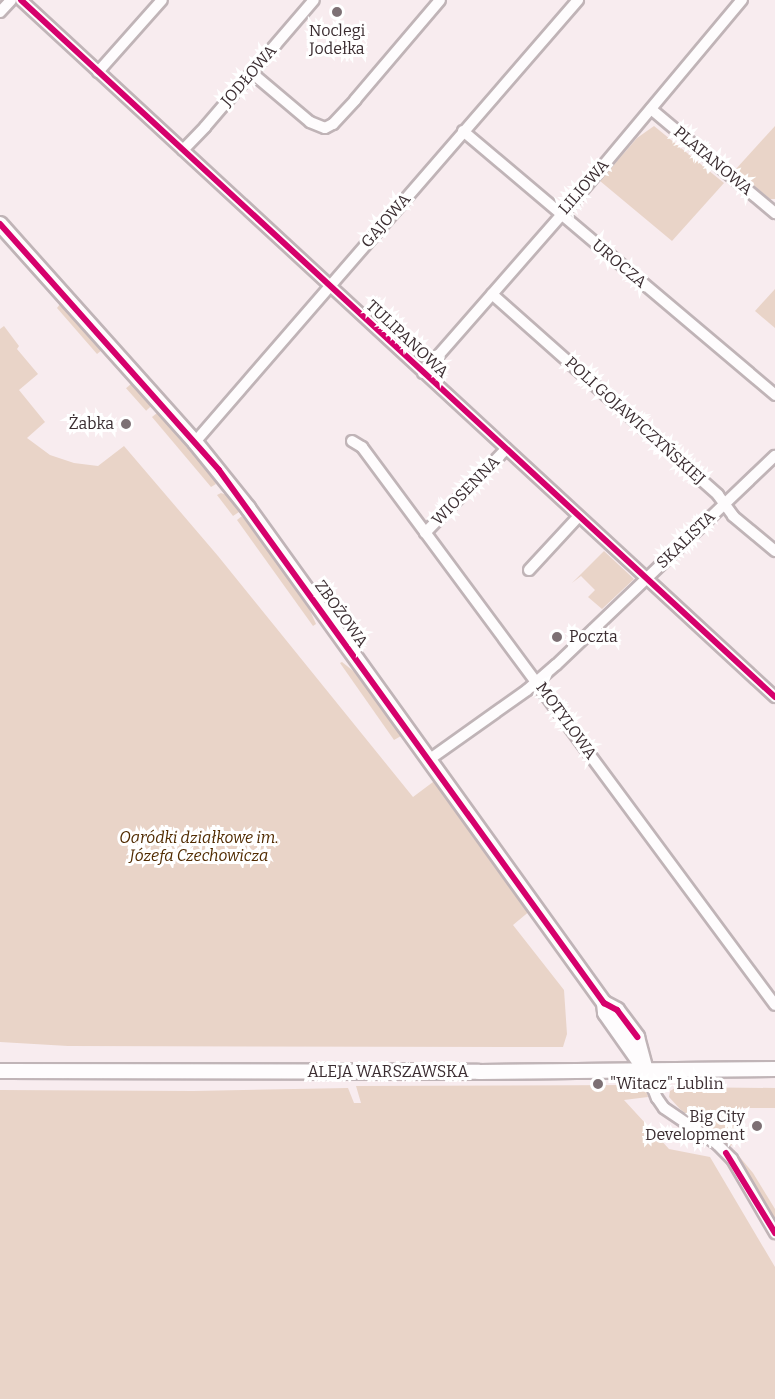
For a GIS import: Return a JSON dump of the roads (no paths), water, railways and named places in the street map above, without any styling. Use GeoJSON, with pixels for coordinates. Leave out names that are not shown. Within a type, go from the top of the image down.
{"type":"FeatureCollection","features":[{"type":"Feature","properties":{"kind":"street"},"geometry":{"type":"LineString","coordinates":[[0,12],[11,0]]}},
{"type":"Feature","properties":{"kind":"street","name":"TULIPANOWA"},"geometry":{"type":"LineString","coordinates":[[21,0],[775,698]]}},
{"type":"Feature","properties":{"kind":"street"},"geometry":{"type":"LineString","coordinates":[[98,72],[162,0]]}},
{"type":"Feature","properties":{"kind":"street","name":"JODŁOWA"},"geometry":{"type":"LineString","coordinates":[[183,150],[252,74],[314,0]]}},
{"type":"Feature","properties":{"kind":"street"},"geometry":{"type":"LineString","coordinates":[[252,74],[310,122],[325,128],[333,124],[355,100],[440,0]]}},
{"type":"Feature","properties":{"kind":"street","name":"GAJOWA"},"geometry":{"type":"LineString","coordinates":[[195,442],[578,0]]}},
{"type":"Feature","properties":{"kind":"street","name":"LILIOWA"},"geometry":{"type":"LineString","coordinates":[[423,373],[742,0]]}},
{"type":"Feature","properties":{"kind":"street","name":"PLATANOWA"},"geometry":{"type":"LineString","coordinates":[[651,109],[773,210]]}},
{"type":"Feature","properties":{"kind":"street","name":"UROCZA"},"geometry":{"type":"LineString","coordinates":[[463,131],[559,215],[775,395]]}},
{"type":"Feature","properties":{"kind":"street","name":"ZBOŻOWA"},"geometry":{"type":"LineString","coordinates":[[0,224],[195,442],[255,517],[604,1003],[605,1013],[646,1070]]}},
{"type":"Feature","properties":{"kind":"street","name":"POLI GOJAWICZYŃSKIEJ"},"geometry":{"type":"LineString","coordinates":[[492,294],[725,503],[733,516],[775,551]]}},
{"type":"Feature","properties":{"kind":"street","name":"MOTYLOWA"},"geometry":{"type":"LineString","coordinates":[[352,441],[362,447],[775,1005]]}},
{"type":"Feature","properties":{"kind":"street","name":"WIOSENNA"},"geometry":{"type":"LineString","coordinates":[[425,533],[506,449]]}},
{"type":"Feature","properties":{"kind":"street","name":"SKALISTA"},"geometry":{"type":"LineString","coordinates":[[430,759],[537,682],[775,456]]}},
{"type":"Feature","properties":{"kind":"street"},"geometry":{"type":"LineString","coordinates":[[529,570],[578,517]]}},
{"type":"Feature","properties":{"kind":"street","name":"ALEJA WARSZAWSKA"},"geometry":{"type":"LineString","coordinates":[[0,1071],[775,1069]]}},
{"type":"Feature","properties":{"kind":"street"},"geometry":{"type":"LineString","coordinates":[[646,1070],[657,1098],[664,1108],[717,1144],[732,1159],[775,1233]]}},
{"type":"Feature","properties":{"kind":"place","name":"Noclegi Jodełka"},"geometry":{"type":"Point","coordinates":[337,12]}},
{"type":"Feature","properties":{"kind":"place","name":"Żabka"},"geometry":{"type":"Point","coordinates":[126,424]}},
{"type":"Feature","properties":{"kind":"place","name":"Poczta"},"geometry":{"type":"Point","coordinates":[557,637]}},
{"type":"Feature","properties":{"kind":"place","name":"\"Witacz\" Lublin"},"geometry":{"type":"Point","coordinates":[598,1084]}},
{"type":"Feature","properties":{"kind":"place","name":"Big City Development"},"geometry":{"type":"Point","coordinates":[757,1126]}},
{"type":"Feature","properties":{"kind":"park label","name":"Ogródki działkowe im. Józefa Czechowicza"},"geometry":{"type":"Point","coordinates":[199,847]}}]}
